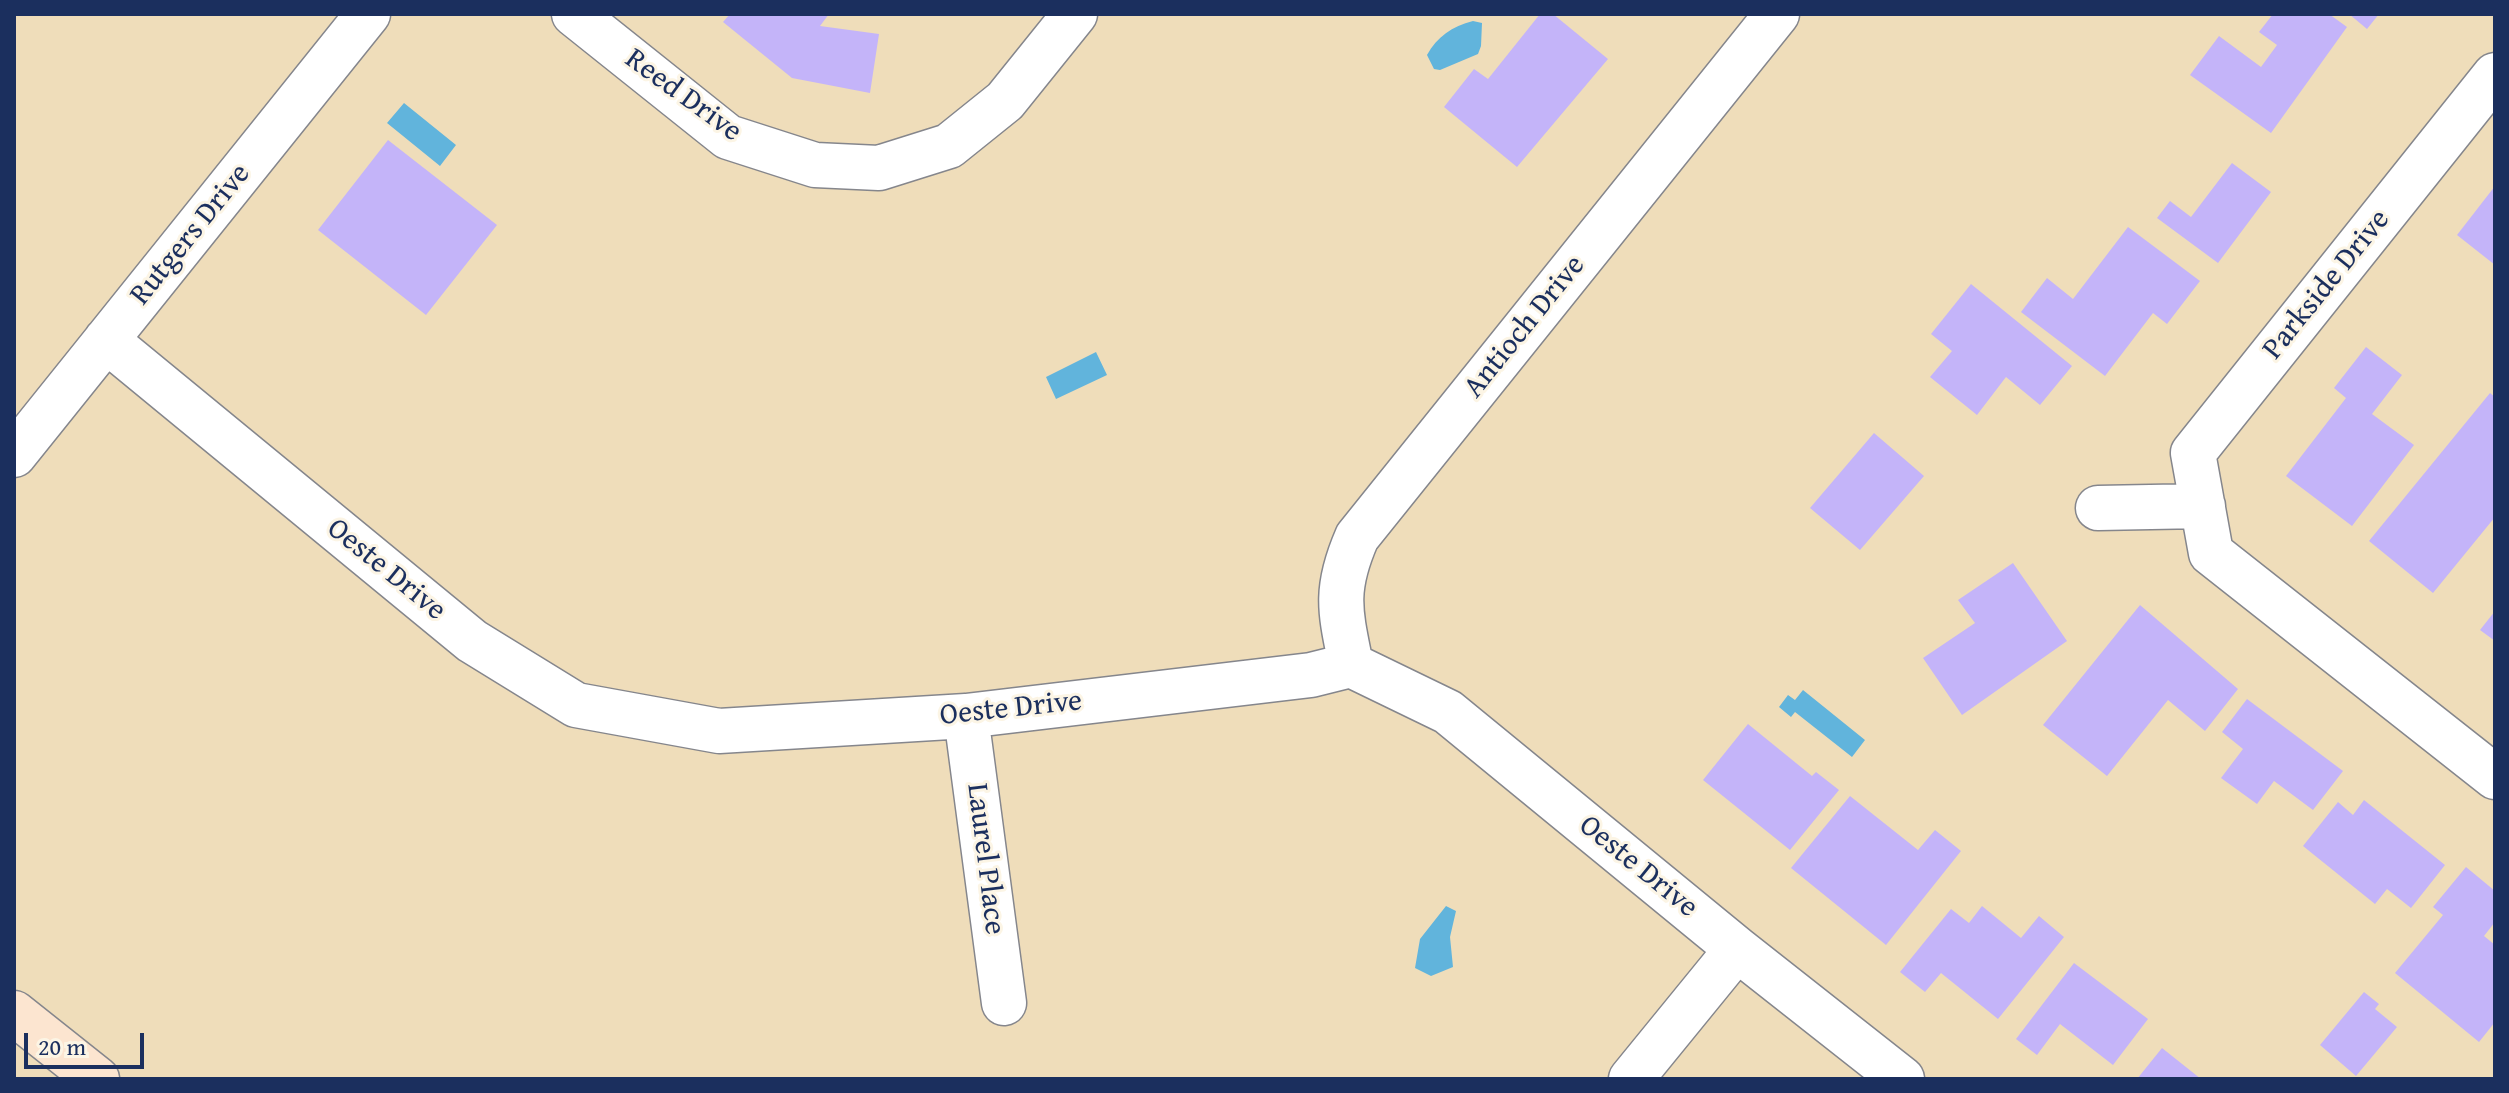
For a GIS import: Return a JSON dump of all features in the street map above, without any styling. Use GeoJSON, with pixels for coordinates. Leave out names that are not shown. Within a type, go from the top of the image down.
{"type":"FeatureCollection","features":[{"type":"Feature","properties":{"kind":"main road"},"geometry":{"type":"LineString","coordinates":[[14,1013],[97,1079]]}},
{"type":"Feature","properties":{"kind":"street","name":"Rutgers Drive"},"geometry":{"type":"LineString","coordinates":[[14,455],[368,14]]}},
{"type":"Feature","properties":{"kind":"street","name":"Reed Drive"},"geometry":{"type":"LineString","coordinates":[[574,14],[728,137],[815,165],[879,168],[949,146],[1005,101],[1075,14]]}},
{"type":"Feature","properties":{"kind":"street","name":"Antioch Drive"},"geometry":{"type":"LineString","coordinates":[[1351,665],[1339,608],[1345,565],[1357,537],[1777,14]]}},
{"type":"Feature","properties":{"kind":"street","name":"Parkside Drive"},"geometry":{"type":"LineString","coordinates":[[2495,75],[2193,453],[2211,553],[2495,777]]}},
{"type":"Feature","properties":{"kind":"street","name":"Oeste Drive"},"geometry":{"type":"LineString","coordinates":[[106,340],[472,641],[576,705],[719,731],[966,716],[1311,675],[1351,665],[1448,712],[1737,949],[1902,1079]]}},
{"type":"Feature","properties":{"kind":"street"},"geometry":{"type":"LineString","coordinates":[[2098,508],[2203,506]]}},
{"type":"Feature","properties":{"kind":"street","name":"Laurel Place"},"geometry":{"type":"LineString","coordinates":[[966,716],[1004,1003]]}},
{"type":"Feature","properties":{"kind":"street"},"geometry":{"type":"LineString","coordinates":[[1631,1079],[1737,949]]}},
{"type":"Feature","properties":{"kind":"water"},"geometry":{"type":"Polygon","coordinates":[[[1473,21],[1482,23],[1478,54],[1440,70],[1434,69],[1427,55],[1435,43],[1452,29],[1473,21]]]}},
{"type":"Feature","properties":{"kind":"water"},"geometry":{"type":"Polygon","coordinates":[[[404,103],[456,145],[440,166],[387,123],[404,103]]]}},
{"type":"Feature","properties":{"kind":"water"},"geometry":{"type":"Polygon","coordinates":[[[1096,352],[1107,375],[1056,399],[1046,377],[1096,352]]]}},
{"type":"Feature","properties":{"kind":"water"},"geometry":{"type":"Polygon","coordinates":[[[1803,690],[1865,740],[1852,757],[1795,712],[1791,717],[1779,707],[1788,695],[1795,700],[1803,690]]]}},
{"type":"Feature","properties":{"kind":"water"},"geometry":{"type":"Polygon","coordinates":[[[1446,906],[1456,911],[1450,937],[1453,967],[1431,976],[1415,968],[1420,939],[1446,906]]]}},
{"type":"Feature","properties":{"kind":"building"},"geometry":{"type":"Polygon","coordinates":[[[730,14],[829,14],[820,26],[879,34],[870,93],[792,78],[723,22],[730,14]]]}},
{"type":"Feature","properties":{"kind":"building"},"geometry":{"type":"Polygon","coordinates":[[[1540,14],[1553,14],[1608,59],[1517,167],[1444,107],[1474,69],[1488,79],[1540,14]]]}},
{"type":"Feature","properties":{"kind":"building"},"geometry":{"type":"Polygon","coordinates":[[[2273,14],[2329,14],[2347,27],[2271,133],[2190,75],[2219,36],[2261,67],[2277,45],[2259,32],[2273,14]]]}},
{"type":"Feature","properties":{"kind":"building"},"geometry":{"type":"Polygon","coordinates":[[[2349,14],[2379,14],[2367,29],[2349,14]]]}},
{"type":"Feature","properties":{"kind":"building"},"geometry":{"type":"Polygon","coordinates":[[[388,140],[497,225],[426,315],[318,230],[388,140]]]}},
{"type":"Feature","properties":{"kind":"building"},"geometry":{"type":"Polygon","coordinates":[[[2232,163],[2271,192],[2218,263],[2157,218],[2170,201],[2191,217],[2232,163]]]}},
{"type":"Feature","properties":{"kind":"building"},"geometry":{"type":"Polygon","coordinates":[[[2495,186],[2495,265],[2457,235],[2495,186]]]}},
{"type":"Feature","properties":{"kind":"building"},"geometry":{"type":"Polygon","coordinates":[[[2128,227],[2200,281],[2167,324],[2153,313],[2105,376],[2021,312],[2047,278],[2073,299],[2128,227]]]}},
{"type":"Feature","properties":{"kind":"building"},"geometry":{"type":"Polygon","coordinates":[[[1971,284],[2072,366],[2040,405],[2006,377],[1977,415],[1930,377],[1952,351],[1931,334],[1971,284]]]}},
{"type":"Feature","properties":{"kind":"building"},"geometry":{"type":"Polygon","coordinates":[[[2366,347],[2402,375],[2372,414],[2414,445],[2352,526],[2286,476],[2346,398],[2334,388],[2366,347]]]}},
{"type":"Feature","properties":{"kind":"building"},"geometry":{"type":"Polygon","coordinates":[[[2490,393],[2495,397],[2495,517],[2433,593],[2369,541],[2490,393]]]}},
{"type":"Feature","properties":{"kind":"building"},"geometry":{"type":"Polygon","coordinates":[[[1874,433],[1924,476],[1860,550],[1810,508],[1874,433]]]}},
{"type":"Feature","properties":{"kind":"building"},"geometry":{"type":"Polygon","coordinates":[[[2013,563],[2067,641],[1962,715],[1923,658],[1975,623],[1958,600],[2013,563]]]}},
{"type":"Feature","properties":{"kind":"building"},"geometry":{"type":"Polygon","coordinates":[[[2140,605],[2238,689],[2205,731],[2168,700],[2107,776],[2043,725],[2140,605]]]}},
{"type":"Feature","properties":{"kind":"building"},"geometry":{"type":"Polygon","coordinates":[[[2495,611],[2495,641],[2480,630],[2495,611]]]}},
{"type":"Feature","properties":{"kind":"building"},"geometry":{"type":"Polygon","coordinates":[[[2247,699],[2343,771],[2313,810],[2274,781],[2257,804],[2221,778],[2243,749],[2222,732],[2247,699]]]}},
{"type":"Feature","properties":{"kind":"building"},"geometry":{"type":"Polygon","coordinates":[[[1748,724],[1812,776],[1816,772],[1839,790],[1790,850],[1703,780],[1748,724]]]}},
{"type":"Feature","properties":{"kind":"building"},"geometry":{"type":"Polygon","coordinates":[[[1850,796],[1918,850],[1935,830],[1961,851],[1886,945],[1791,868],[1850,796]]]}},
{"type":"Feature","properties":{"kind":"building"},"geometry":{"type":"Polygon","coordinates":[[[2364,800],[2445,865],[2411,908],[2387,889],[2375,904],[2303,846],[2338,802],[2353,815],[2364,800]]]}},
{"type":"Feature","properties":{"kind":"building"},"geometry":{"type":"Polygon","coordinates":[[[2466,867],[2495,891],[2495,922],[2484,936],[2495,945],[2495,1022],[2479,1042],[2395,973],[2443,915],[2433,907],[2466,867]]]}},
{"type":"Feature","properties":{"kind":"building"},"geometry":{"type":"Polygon","coordinates":[[[1982,906],[2021,938],[2039,916],[2064,937],[1998,1019],[1941,973],[1925,992],[1900,972],[1951,909],[1969,923],[1982,906]]]}},
{"type":"Feature","properties":{"kind":"building"},"geometry":{"type":"Polygon","coordinates":[[[2074,963],[2148,1019],[2113,1065],[2060,1024],[2037,1055],[2016,1039],[2074,963]]]}},
{"type":"Feature","properties":{"kind":"building"},"geometry":{"type":"Polygon","coordinates":[[[2364,992],[2379,1004],[2375,1009],[2397,1027],[2356,1076],[2320,1045],[2364,992]]]}},
{"type":"Feature","properties":{"kind":"building"},"geometry":{"type":"Polygon","coordinates":[[[2162,1048],[2201,1079],[2137,1079],[2162,1048]]]}}]}
